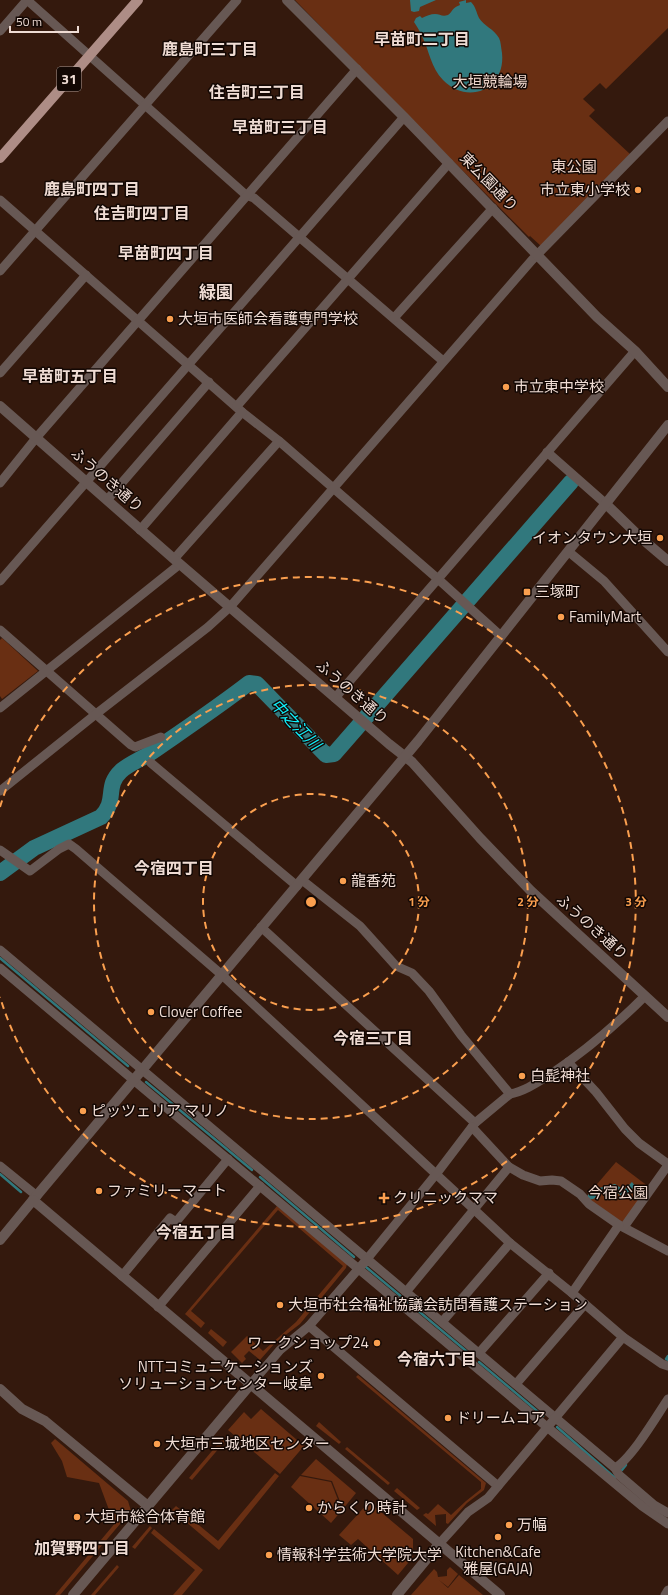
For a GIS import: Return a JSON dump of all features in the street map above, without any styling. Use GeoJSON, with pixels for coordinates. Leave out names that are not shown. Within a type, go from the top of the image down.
{"type":"FeatureCollection","features":[{"type":"Feature","properties":{"kind":"main road","name":"31"},"geometry":{"type":"LineString","coordinates":[[0,158],[138,0]]}},
{"type":"Feature","properties":{"kind":"street"},"geometry":{"type":"LineString","coordinates":[[0,31],[27,0],[246,195],[254,198],[443,361]]}},
{"type":"Feature","properties":{"kind":"street"},"geometry":{"type":"LineString","coordinates":[[0,271],[236,0]]}},
{"type":"Feature","properties":{"kind":"street","name":"東公園通り"},"geometry":{"type":"LineString","coordinates":[[287,0],[404,116],[597,318],[635,352],[668,387]]}},
{"type":"Feature","properties":{"kind":"street"},"geometry":{"type":"LineString","coordinates":[[0,483],[36,438],[356,69]]}},
{"type":"Feature","properties":{"kind":"street"},"geometry":{"type":"LineString","coordinates":[[0,581],[404,116]]}},
{"type":"Feature","properties":{"kind":"street"},"geometry":{"type":"LineString","coordinates":[[0,791],[208,627],[230,607],[537,254],[668,121]]}},
{"type":"Feature","properties":{"kind":"street"},"geometry":{"type":"LineString","coordinates":[[140,530],[347,278],[449,164]]}},
{"type":"Feature","properties":{"kind":"street"},"geometry":{"type":"LineString","coordinates":[[0,200],[239,409],[438,579],[501,636]]}},
{"type":"Feature","properties":{"kind":"street"},"geometry":{"type":"LineString","coordinates":[[394,318],[493,208]]}},
{"type":"Feature","properties":{"kind":"street"},"geometry":{"type":"LineString","coordinates":[[0,374],[86,275]]}},
{"type":"Feature","properties":{"kind":"street"},"geometry":{"type":"LineString","coordinates":[[335,698],[635,352]]}},
{"type":"Feature","properties":{"kind":"street"},"geometry":{"type":"LineString","coordinates":[[107,500],[209,382]]}},
{"type":"Feature","properties":{"kind":"street","name":"ふうのき通り"},"geometry":{"type":"LineString","coordinates":[[0,406],[86,483],[361,721],[412,762],[480,838],[531,891],[645,996],[666,1013]]}},
{"type":"Feature","properties":{"kind":"street"},"geometry":{"type":"LineString","coordinates":[[0,1240],[405,757],[569,552],[668,425]]}},
{"type":"Feature","properties":{"kind":"street"},"geometry":{"type":"LineString","coordinates":[[0,708],[47,671],[177,562],[278,441]]}},
{"type":"Feature","properties":{"kind":"street"},"geometry":{"type":"LineString","coordinates":[[547,452],[668,561]]}},
{"type":"Feature","properties":{"kind":"street"},"geometry":{"type":"LineString","coordinates":[[569,552],[604,581],[668,652]]}},
{"type":"Feature","properties":{"kind":"street"},"geometry":{"type":"LineString","coordinates":[[0,630],[131,745],[135,747],[161,737]]}},
{"type":"Feature","properties":{"kind":"street"},"geometry":{"type":"LineString","coordinates":[[151,763],[300,883],[360,926],[396,966],[412,973],[429,992],[461,1035],[510,1094]]}},
{"type":"Feature","properties":{"kind":"street"},"geometry":{"type":"LineString","coordinates":[[0,850],[30,870],[59,849],[69,844],[222,975],[475,1208],[510,1243],[549,1273],[623,1337],[662,1364],[668,1366]]}},
{"type":"Feature","properties":{"kind":"street"},"geometry":{"type":"LineString","coordinates":[[261,927],[473,1125],[510,1168],[523,1175],[540,1181],[561,1181],[580,1194],[589,1204],[621,1226],[668,1251]]}},
{"type":"Feature","properties":{"kind":"street"},"geometry":{"type":"LineString","coordinates":[[0,950],[615,1468],[619,1475],[654,1505],[668,1513]]}},
{"type":"Feature","properties":{"kind":"street"},"geometry":{"type":"LineString","coordinates":[[0,968],[547,1427],[642,1506],[668,1524]]}},
{"type":"Feature","properties":{"kind":"street"},"geometry":{"type":"LineString","coordinates":[[73,1595],[280,1350],[309,1326],[367,1259],[437,1173],[473,1125],[510,1094],[520,1092],[568,1062],[621,1020],[645,996]]}},
{"type":"Feature","properties":{"kind":"street"},"geometry":{"type":"LineString","coordinates":[[568,1062],[596,1092],[625,1129],[640,1143],[668,1164],[572,1293]]}},
{"type":"Feature","properties":{"kind":"street"},"geometry":{"type":"LineString","coordinates":[[122,1276],[170,1218],[176,1222],[228,1159]]}},
{"type":"Feature","properties":{"kind":"street"},"geometry":{"type":"LineString","coordinates":[[0,1166],[158,1307],[500,1595]]}},
{"type":"Feature","properties":{"kind":"street"},"geometry":{"type":"LineString","coordinates":[[406,1292],[510,1168]]}},
{"type":"Feature","properties":{"kind":"street"},"geometry":{"type":"LineString","coordinates":[[158,1307],[260,1186]]}},
{"type":"Feature","properties":{"kind":"street"},"geometry":{"type":"LineString","coordinates":[[442,1322],[510,1243]]}},
{"type":"Feature","properties":{"kind":"street"},"geometry":{"type":"LineString","coordinates":[[479,1353],[549,1273]]}},
{"type":"Feature","properties":{"kind":"street"},"geometry":{"type":"LineString","coordinates":[[516,1384],[585,1304]]}},
{"type":"Feature","properties":{"kind":"street"},"geometry":{"type":"LineString","coordinates":[[309,1326],[498,1486]]}},
{"type":"Feature","properties":{"kind":"street"},"geometry":{"type":"LineString","coordinates":[[397,1595],[439,1544],[468,1512],[488,1498],[623,1337]]}},
{"type":"Feature","properties":{"kind":"street"},"geometry":{"type":"LineString","coordinates":[[0,1389],[22,1409],[45,1421],[148,1506]]}},
{"type":"Feature","properties":{"kind":"street"},"geometry":{"type":"LineString","coordinates":[[615,1468],[621,1464],[629,1454],[668,1399]]}},
{"type":"Feature","properties":{"kind":"street"},"geometry":{"type":"LineString","coordinates":[[665,1595],[668,1590]]}},
{"type":"Feature","properties":{"kind":"green space","name":"大垣競輪場"},"geometry":{"type":"Polygon","coordinates":[[[295,0],[668,0],[668,28],[606,89],[600,83],[583,99],[595,110],[589,116],[630,154],[541,246],[530,236],[558,207],[529,237],[395,103],[295,0]]]}},
{"type":"Feature","properties":{"kind":"green space"},"geometry":{"type":"Polygon","coordinates":[[[2,638],[38,671],[2,699],[0,696],[0,640],[2,638]]]}},
{"type":"Feature","properties":{"kind":"green space","name":"今宿公園"},"geometry":{"type":"Polygon","coordinates":[[[616,1162],[649,1187],[623,1223],[586,1197],[616,1162]]]}},
{"type":"Feature","properties":{"kind":"green space"},"geometry":{"type":"Polygon","coordinates":[[[277,1206],[347,1264],[346,1268],[300,1324],[275,1343],[260,1360],[249,1351],[244,1356],[246,1359],[242,1363],[231,1352],[247,1336],[263,1351],[296,1322],[343,1266],[278,1210],[191,1311],[205,1323],[201,1328],[185,1314],[277,1206]]]}},
{"type":"Feature","properties":{"kind":"green space"},"geometry":{"type":"Polygon","coordinates":[[[211,1329],[227,1342],[223,1347],[208,1333],[211,1329]]]}},
{"type":"Feature","properties":{"kind":"green space"},"geometry":{"type":"Polygon","coordinates":[[[358,1375],[486,1483],[484,1490],[467,1503],[448,1524],[446,1523],[446,1514],[435,1515],[436,1526],[423,1515],[426,1513],[428,1514],[438,1504],[451,1515],[481,1489],[481,1482],[356,1377],[358,1375]]]}},
{"type":"Feature","properties":{"kind":"green space"},"geometry":{"type":"Polygon","coordinates":[[[261,1409],[304,1446],[280,1474],[228,1430],[244,1412],[251,1419],[261,1409]]]}},
{"type":"Feature","properties":{"kind":"green space"},"geometry":{"type":"Polygon","coordinates":[[[319,1422],[341,1442],[339,1444],[316,1426],[319,1422]]]}},
{"type":"Feature","properties":{"kind":"green space"},"geometry":{"type":"Polygon","coordinates":[[[223,1438],[226,1440],[192,1480],[189,1478],[223,1438]]]}},
{"type":"Feature","properties":{"kind":"green space"},"geometry":{"type":"Polygon","coordinates":[[[55,1439],[128,1501],[131,1511],[60,1595],[55,1595],[116,1522],[112,1518],[99,1483],[67,1477],[62,1461],[51,1443],[55,1439]]]}},
{"type":"Feature","properties":{"kind":"green space"},"geometry":{"type":"Polygon","coordinates":[[[347,1447],[390,1483],[388,1485],[345,1449],[347,1447]]]}},
{"type":"Feature","properties":{"kind":"green space"},"geometry":{"type":"Polygon","coordinates":[[[316,1459],[356,1493],[343,1509],[332,1481],[301,1475],[316,1459]]]}},
{"type":"Feature","properties":{"kind":"green space"},"geometry":{"type":"Polygon","coordinates":[[[275,1473],[279,1476],[219,1550],[172,1510],[176,1506],[218,1541],[275,1473]]]}},
{"type":"Feature","properties":{"kind":"green space"},"geometry":{"type":"Polygon","coordinates":[[[300,1476],[331,1482],[342,1510],[331,1523],[291,1487],[300,1476]]]}},
{"type":"Feature","properties":{"kind":"green space"},"geometry":{"type":"Polygon","coordinates":[[[397,1488],[420,1508],[417,1510],[394,1491],[397,1488]]]}},
{"type":"Feature","properties":{"kind":"green space"},"geometry":{"type":"Polygon","coordinates":[[[369,1502],[413,1539],[413,1557],[398,1575],[358,1539],[351,1545],[339,1535],[369,1502]]]}},
{"type":"Feature","properties":{"kind":"green space"},"geometry":{"type":"Polygon","coordinates":[[[150,1526],[152,1528],[135,1549],[132,1547],[150,1526]]]}},
{"type":"Feature","properties":{"kind":"green space"},"geometry":{"type":"Polygon","coordinates":[[[154,1529],[203,1570],[182,1595],[173,1595],[195,1570],[151,1533],[154,1529]]]}},
{"type":"Feature","properties":{"kind":"green space"},"geometry":{"type":"Polygon","coordinates":[[[117,1565],[119,1567],[95,1595],[91,1595],[117,1565]]]}},
{"type":"Feature","properties":{"kind":"green space"},"geometry":{"type":"Polygon","coordinates":[[[450,1567],[458,1574],[448,1587],[439,1580],[448,1588],[459,1575],[483,1595],[411,1595],[434,1569],[437,1572],[438,1577],[447,1576],[447,1570],[450,1567]]]}},
{"type":"Feature","properties":{"kind":"water"},"geometry":{"type":"Polygon","coordinates":[[[410,0],[436,0],[420,7],[419,11],[414,12],[411,11],[410,0]]]}},
{"type":"Feature","properties":{"kind":"water"},"geometry":{"type":"Polygon","coordinates":[[[466,0],[466,3],[471,2],[473,4],[481,21],[497,35],[500,41],[502,53],[502,66],[498,76],[492,84],[483,90],[474,92],[463,92],[453,88],[443,80],[433,64],[421,34],[414,22],[416,18],[420,16],[422,18],[433,14],[444,16],[448,15],[455,7],[460,5],[459,2],[466,0]]]}},
{"type":"Feature","properties":{"kind":"water"},"geometry":{"type":"Polygon","coordinates":[[[632,1182],[635,1186],[624,1197],[610,1190],[600,1192],[594,1199],[587,1197],[595,1189],[615,1184],[624,1190],[632,1182]]]}},
{"type":"Feature","properties":{"kind":"waterway","name":"中之江川"},"geometry":{"type":"LineString","coordinates":[[0,873],[34,848],[101,817],[109,805],[113,783],[121,771],[152,752],[249,683],[257,684],[326,755],[334,754],[571,482]]}},
{"type":"Feature","properties":{"kind":"waterway"},"geometry":{"type":"LineString","coordinates":[[0,958],[128,1066]]}},
{"type":"Feature","properties":{"kind":"waterway"},"geometry":{"type":"LineString","coordinates":[[146,1082],[252,1170]]}},
{"type":"Feature","properties":{"kind":"waterway"},"geometry":{"type":"LineString","coordinates":[[0,1174],[21,1192]]}},
{"type":"Feature","properties":{"kind":"waterway"},"geometry":{"type":"LineString","coordinates":[[260,1177],[354,1257]]}},
{"type":"Feature","properties":{"kind":"waterway"},"geometry":{"type":"LineString","coordinates":[[366,1267],[471,1355]]}},
{"type":"Feature","properties":{"kind":"waterway"},"geometry":{"type":"LineString","coordinates":[[668,1356],[666,1359],[668,1360]]}},
{"type":"Feature","properties":{"kind":"waterway"},"geometry":{"type":"LineString","coordinates":[[479,1362],[543,1416]]}},
{"type":"Feature","properties":{"kind":"waterway"},"geometry":{"type":"LineString","coordinates":[[557,1427],[615,1478]]}},
{"type":"Feature","properties":{"kind":"waterway"},"geometry":{"type":"LineString","coordinates":[[622,1470],[626,1465]]}},
{"type":"Feature","properties":{"kind":"place","name":"市立東小学校"},"geometry":{"type":"Point","coordinates":[638,190]}},
{"type":"Feature","properties":{"kind":"place","name":"大垣市医師会看護専門学校"},"geometry":{"type":"Point","coordinates":[170,319]}},
{"type":"Feature","properties":{"kind":"place","name":"市立東中学校"},"geometry":{"type":"Point","coordinates":[506,387]}},
{"type":"Feature","properties":{"kind":"place","name":"イオンタウン大垣"},"geometry":{"type":"Point","coordinates":[660,538]}},
{"type":"Feature","properties":{"kind":"place","name":"三塚町"},"geometry":{"type":"Point","coordinates":[527,592]}},
{"type":"Feature","properties":{"kind":"place","name":"FamilyMart"},"geometry":{"type":"Point","coordinates":[561,617]}},
{"type":"Feature","properties":{"kind":"place","name":"龍香苑"},"geometry":{"type":"Point","coordinates":[343,881]}},
{"type":"Feature","properties":{"kind":"place","name":"Clover Coffee"},"geometry":{"type":"Point","coordinates":[151,1012]}},
{"type":"Feature","properties":{"kind":"place","name":"白髭神社"},"geometry":{"type":"Point","coordinates":[522,1076]}},
{"type":"Feature","properties":{"kind":"place","name":"ピッツェリア マリノ"},"geometry":{"type":"Point","coordinates":[83,1111]}},
{"type":"Feature","properties":{"kind":"place","name":"ファミリーマート"},"geometry":{"type":"Point","coordinates":[99,1191]}},
{"type":"Feature","properties":{"kind":"place","name":"クリニックママ"},"geometry":{"type":"Point","coordinates":[384,1198]}},
{"type":"Feature","properties":{"kind":"place","name":"大垣市社会福祉協議会訪問看護ステーション"},"geometry":{"type":"Point","coordinates":[280,1305]}},
{"type":"Feature","properties":{"kind":"place","name":"ワークショップ24"},"geometry":{"type":"Point","coordinates":[377,1343]}},
{"type":"Feature","properties":{"kind":"place","name":"NTTコミュニケーションズ ソリューションセンター岐阜"},"geometry":{"type":"Point","coordinates":[321,1376]}},
{"type":"Feature","properties":{"kind":"place","name":"ドリームコア"},"geometry":{"type":"Point","coordinates":[448,1418]}},
{"type":"Feature","properties":{"kind":"place","name":"大垣市三城地区センター"},"geometry":{"type":"Point","coordinates":[157,1444]}},
{"type":"Feature","properties":{"kind":"place","name":"からくり時計"},"geometry":{"type":"Point","coordinates":[309,1508]}},
{"type":"Feature","properties":{"kind":"place","name":"大垣市総合体育館"},"geometry":{"type":"Point","coordinates":[77,1517]}},
{"type":"Feature","properties":{"kind":"place","name":"万幅"},"geometry":{"type":"Point","coordinates":[509,1525]}},
{"type":"Feature","properties":{"kind":"place","name":"Kitchen&Cafe 雅屋(GAJA)"},"geometry":{"type":"Point","coordinates":[498,1537]}},
{"type":"Feature","properties":{"kind":"place","name":"情報科学芸術大学院大学"},"geometry":{"type":"Point","coordinates":[269,1555]}},
{"type":"Feature","properties":{"kind":"district","name":"早苗町二丁目"},"geometry":{"type":"Point","coordinates":[422,39]}},
{"type":"Feature","properties":{"kind":"district","name":"鹿島町三丁目"},"geometry":{"type":"Point","coordinates":[210,49]}},
{"type":"Feature","properties":{"kind":"district","name":"住吉町三丁目"},"geometry":{"type":"Point","coordinates":[257,92]}},
{"type":"Feature","properties":{"kind":"district","name":"早苗町三丁目"},"geometry":{"type":"Point","coordinates":[280,127]}},
{"type":"Feature","properties":{"kind":"district","name":"鹿島町四丁目"},"geometry":{"type":"Point","coordinates":[92,189]}},
{"type":"Feature","properties":{"kind":"district","name":"住吉町四丁目"},"geometry":{"type":"Point","coordinates":[142,213]}},
{"type":"Feature","properties":{"kind":"district","name":"早苗町四丁目"},"geometry":{"type":"Point","coordinates":[166,253]}},
{"type":"Feature","properties":{"kind":"district","name":"緑園"},"geometry":{"type":"Point","coordinates":[216,292]}},
{"type":"Feature","properties":{"kind":"district","name":"早苗町五丁目"},"geometry":{"type":"Point","coordinates":[70,376]}},
{"type":"Feature","properties":{"kind":"district","name":"今宿四丁目"},"geometry":{"type":"Point","coordinates":[174,868]}},
{"type":"Feature","properties":{"kind":"district","name":"今宿三丁目"},"geometry":{"type":"Point","coordinates":[373,1038]}},
{"type":"Feature","properties":{"kind":"district","name":"今宿五丁目"},"geometry":{"type":"Point","coordinates":[196,1232]}},
{"type":"Feature","properties":{"kind":"district","name":"今宿六丁目"},"geometry":{"type":"Point","coordinates":[437,1359]}},
{"type":"Feature","properties":{"kind":"district","name":"加賀野四丁目"},"geometry":{"type":"Point","coordinates":[82,1548]}},
{"type":"Feature","properties":{"kind":"park label","name":"東公園"},"geometry":{"type":"Point","coordinates":[574,167]}}]}
